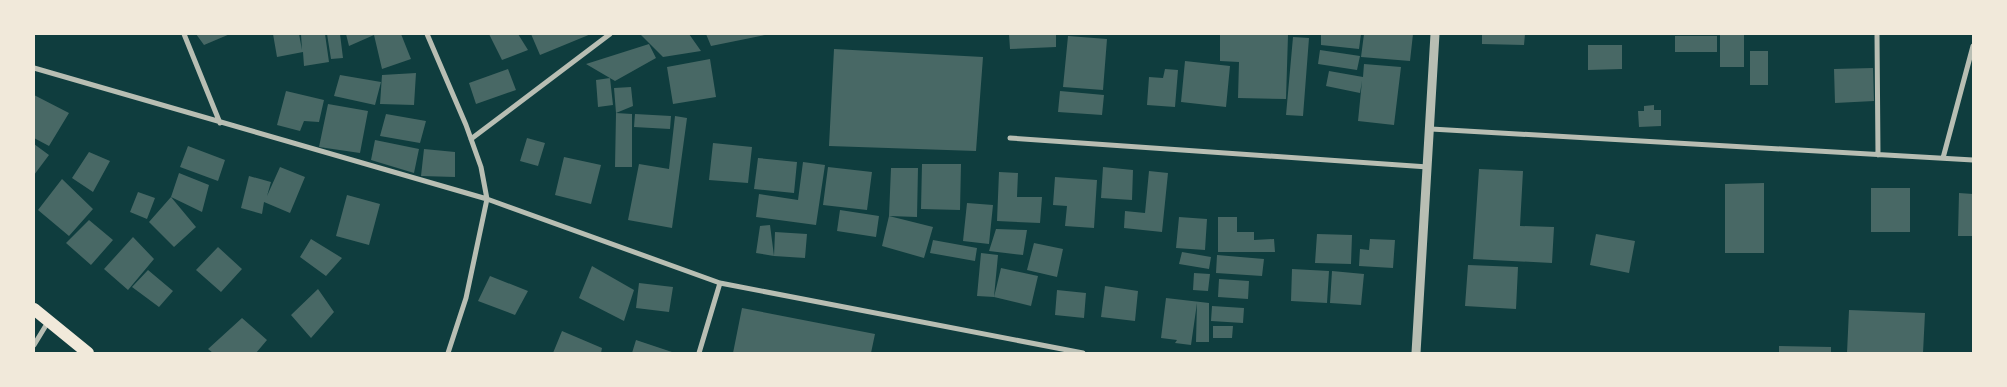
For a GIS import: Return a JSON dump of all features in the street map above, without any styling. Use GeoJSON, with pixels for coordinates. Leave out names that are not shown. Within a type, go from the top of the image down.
{"type":"FeatureCollection","features":[{"type":"Feature","properties":{"kind":"main road"},"geometry":{"type":"LineString","coordinates":[[34,310],[88,353]]}},
{"type":"Feature","properties":{"kind":"street"},"geometry":{"type":"LineString","coordinates":[[184,34],[220,123]]}},
{"type":"Feature","properties":{"kind":"street"},"geometry":{"type":"LineString","coordinates":[[427,34],[471,139],[481,167],[487,198],[466,298],[448,353]]}},
{"type":"Feature","properties":{"kind":"street"},"geometry":{"type":"LineString","coordinates":[[471,139],[610,34]]}},
{"type":"Feature","properties":{"kind":"street"},"geometry":{"type":"LineString","coordinates":[[1416,353],[1431,129],[1435,34]]}},
{"type":"Feature","properties":{"kind":"street"},"geometry":{"type":"LineString","coordinates":[[1877,34],[1878,155]]}},
{"type":"Feature","properties":{"kind":"street"},"geometry":{"type":"LineString","coordinates":[[1943,158],[1973,46]]}},
{"type":"Feature","properties":{"kind":"street"},"geometry":{"type":"LineString","coordinates":[[34,68],[220,123],[487,198],[720,283],[1083,353]]}},
{"type":"Feature","properties":{"kind":"street"},"geometry":{"type":"LineString","coordinates":[[1431,129],[1973,160]]}},
{"type":"Feature","properties":{"kind":"street"},"geometry":{"type":"LineString","coordinates":[[1010,138],[1428,167]]}},
{"type":"Feature","properties":{"kind":"street"},"geometry":{"type":"LineString","coordinates":[[699,353],[720,283]]}},
{"type":"Feature","properties":{"kind":"street"},"geometry":{"type":"LineString","coordinates":[[34,345],[48,322]]}},
{"type":"Feature","properties":{"kind":"street"},"geometry":{"type":"LineString","coordinates":[[1041,346],[1041,353]]}},
{"type":"Feature","properties":{"kind":"building"},"geometry":{"type":"Polygon","coordinates":[[[196,34],[230,34],[204,45],[196,34]]]}},
{"type":"Feature","properties":{"kind":"building"},"geometry":{"type":"Polygon","coordinates":[[[273,34],[299,34],[302,50],[301,34],[325,34],[329,62],[304,66],[303,52],[277,57],[273,34]]]}},
{"type":"Feature","properties":{"kind":"building"},"geometry":{"type":"Polygon","coordinates":[[[327,34],[340,34],[343,58],[331,59],[327,34]]]}},
{"type":"Feature","properties":{"kind":"building"},"geometry":{"type":"Polygon","coordinates":[[[346,34],[401,34],[411,59],[382,69],[374,35],[349,46],[346,34]]]}},
{"type":"Feature","properties":{"kind":"building"},"geometry":{"type":"Polygon","coordinates":[[[489,34],[518,34],[528,50],[502,60],[489,34]]]}},
{"type":"Feature","properties":{"kind":"building"},"geometry":{"type":"Polygon","coordinates":[[[531,34],[591,34],[540,55],[531,34]]]}},
{"type":"Feature","properties":{"kind":"building"},"geometry":{"type":"Polygon","coordinates":[[[640,34],[689,34],[701,51],[663,57],[640,34]]]}},
{"type":"Feature","properties":{"kind":"building"},"geometry":{"type":"Polygon","coordinates":[[[706,34],[765,34],[765,35],[711,46],[706,34]]]}},
{"type":"Feature","properties":{"kind":"building"},"geometry":{"type":"Polygon","coordinates":[[[1009,34],[1056,34],[1056,47],[1010,49],[1009,34]]]}},
{"type":"Feature","properties":{"kind":"building"},"geometry":{"type":"Polygon","coordinates":[[[1220,34],[1288,35],[1286,99],[1238,98],[1239,62],[1220,61],[1220,34]]]}},
{"type":"Feature","properties":{"kind":"building"},"geometry":{"type":"Polygon","coordinates":[[[1321,34],[1361,34],[1359,49],[1321,45],[1321,34]]]}},
{"type":"Feature","properties":{"kind":"building"},"geometry":{"type":"Polygon","coordinates":[[[1364,34],[1413,34],[1410,61],[1361,57],[1364,34]]]}},
{"type":"Feature","properties":{"kind":"building"},"geometry":{"type":"Polygon","coordinates":[[[1482,34],[1525,34],[1524,45],[1482,44],[1482,34]]]}},
{"type":"Feature","properties":{"kind":"building"},"geometry":{"type":"Polygon","coordinates":[[[1720,34],[1744,34],[1744,67],[1720,67],[1720,34]]]}},
{"type":"Feature","properties":{"kind":"building"},"geometry":{"type":"Polygon","coordinates":[[[1068,36],[1107,39],[1103,90],[1063,87],[1068,36]]]}},
{"type":"Feature","properties":{"kind":"building"},"geometry":{"type":"Polygon","coordinates":[[[1675,36],[1717,36],[1717,52],[1675,52],[1675,36]]]}},
{"type":"Feature","properties":{"kind":"building"},"geometry":{"type":"Polygon","coordinates":[[[1293,37],[1309,38],[1303,116],[1286,115],[1293,37]]]}},
{"type":"Feature","properties":{"kind":"building"},"geometry":{"type":"Polygon","coordinates":[[[649,44],[656,58],[615,81],[586,64],[649,44]]]}},
{"type":"Feature","properties":{"kind":"building"},"geometry":{"type":"Polygon","coordinates":[[[1588,45],[1622,45],[1622,69],[1588,70],[1588,45]]]}},
{"type":"Feature","properties":{"kind":"building"},"geometry":{"type":"Polygon","coordinates":[[[834,49],[983,57],[976,151],[829,146],[834,49]]]}},
{"type":"Feature","properties":{"kind":"building"},"geometry":{"type":"Polygon","coordinates":[[[1320,50],[1360,56],[1357,70],[1318,64],[1320,50]]]}},
{"type":"Feature","properties":{"kind":"building"},"geometry":{"type":"Polygon","coordinates":[[[1750,51],[1768,51],[1768,85],[1750,85],[1750,51]]]}},
{"type":"Feature","properties":{"kind":"building"},"geometry":{"type":"Polygon","coordinates":[[[710,59],[716,97],[673,104],[667,67],[710,59]]]}},
{"type":"Feature","properties":{"kind":"building"},"geometry":{"type":"Polygon","coordinates":[[[1185,61],[1230,66],[1226,107],[1181,102],[1185,61]]]}},
{"type":"Feature","properties":{"kind":"building"},"geometry":{"type":"Polygon","coordinates":[[[1364,64],[1401,67],[1394,125],[1358,121],[1362,81],[1360,93],[1326,86],[1329,71],[1363,77],[1364,64]]]}},
{"type":"Feature","properties":{"kind":"building"},"geometry":{"type":"Polygon","coordinates":[[[1873,68],[1874,101],[1835,103],[1834,69],[1873,68]]]}},
{"type":"Feature","properties":{"kind":"building"},"geometry":{"type":"Polygon","coordinates":[[[508,69],[516,90],[476,104],[469,83],[508,69]]]}},
{"type":"Feature","properties":{"kind":"building"},"geometry":{"type":"Polygon","coordinates":[[[1165,69],[1178,70],[1175,107],[1147,105],[1149,77],[1163,78],[1165,69]]]}},
{"type":"Feature","properties":{"kind":"building"},"geometry":{"type":"Polygon","coordinates":[[[416,73],[414,105],[380,104],[382,75],[416,73]]]}},
{"type":"Feature","properties":{"kind":"building"},"geometry":{"type":"Polygon","coordinates":[[[340,75],[381,82],[375,105],[334,96],[340,75]]]}},
{"type":"Feature","properties":{"kind":"building"},"geometry":{"type":"Polygon","coordinates":[[[610,78],[613,105],[598,107],[596,80],[610,78]]]}},
{"type":"Feature","properties":{"kind":"building"},"geometry":{"type":"Polygon","coordinates":[[[631,87],[633,106],[616,113],[614,88],[631,87]]]}},
{"type":"Feature","properties":{"kind":"building"},"geometry":{"type":"Polygon","coordinates":[[[286,91],[324,100],[319,122],[304,121],[300,131],[277,125],[286,91]]]}},
{"type":"Feature","properties":{"kind":"building"},"geometry":{"type":"Polygon","coordinates":[[[1060,91],[1104,95],[1102,115],[1058,112],[1060,91]]]}},
{"type":"Feature","properties":{"kind":"building"},"geometry":{"type":"Polygon","coordinates":[[[34,95],[69,113],[49,146],[34,138],[34,95]]]}},
{"type":"Feature","properties":{"kind":"building"},"geometry":{"type":"Polygon","coordinates":[[[328,104],[368,111],[360,153],[319,147],[328,104]]]}},
{"type":"Feature","properties":{"kind":"building"},"geometry":{"type":"Polygon","coordinates":[[[1654,105],[1654,110],[1661,110],[1661,126],[1639,127],[1638,111],[1644,111],[1644,106],[1654,105]]]}},
{"type":"Feature","properties":{"kind":"building"},"geometry":{"type":"Polygon","coordinates":[[[616,113],[632,114],[632,167],[615,167],[616,113]]]}},
{"type":"Feature","properties":{"kind":"building"},"geometry":{"type":"Polygon","coordinates":[[[386,114],[426,121],[420,143],[380,136],[386,114]]]}},
{"type":"Feature","properties":{"kind":"building"},"geometry":{"type":"Polygon","coordinates":[[[635,114],[671,116],[670,129],[634,127],[635,114]]]}},
{"type":"Feature","properties":{"kind":"building"},"geometry":{"type":"Polygon","coordinates":[[[675,116],[687,118],[672,228],[628,220],[639,164],[669,169],[675,116]]]}},
{"type":"Feature","properties":{"kind":"building"},"geometry":{"type":"Polygon","coordinates":[[[527,138],[545,143],[538,166],[520,161],[527,138]]]}},
{"type":"Feature","properties":{"kind":"building"},"geometry":{"type":"Polygon","coordinates":[[[375,140],[419,149],[414,173],[371,160],[375,140]]]}},
{"type":"Feature","properties":{"kind":"building"},"geometry":{"type":"Polygon","coordinates":[[[713,143],[752,147],[748,183],[709,180],[713,143]]]}},
{"type":"Feature","properties":{"kind":"building"},"geometry":{"type":"Polygon","coordinates":[[[34,144],[49,155],[34,175],[34,144]]]}},
{"type":"Feature","properties":{"kind":"building"},"geometry":{"type":"Polygon","coordinates":[[[188,146],[225,160],[218,181],[180,167],[188,146]]]}},
{"type":"Feature","properties":{"kind":"building"},"geometry":{"type":"Polygon","coordinates":[[[424,149],[455,152],[455,177],[421,176],[424,149]]]}},
{"type":"Feature","properties":{"kind":"building"},"geometry":{"type":"Polygon","coordinates":[[[89,152],[110,161],[93,192],[72,178],[89,152]]]}},
{"type":"Feature","properties":{"kind":"building"},"geometry":{"type":"Polygon","coordinates":[[[564,157],[601,165],[591,204],[555,195],[564,157]]]}},
{"type":"Feature","properties":{"kind":"building"},"geometry":{"type":"Polygon","coordinates":[[[758,158],[797,162],[794,193],[754,189],[758,158]]]}},
{"type":"Feature","properties":{"kind":"building"},"geometry":{"type":"Polygon","coordinates":[[[803,162],[825,165],[816,225],[756,217],[759,194],[798,200],[803,162]]]}},
{"type":"Feature","properties":{"kind":"building"},"geometry":{"type":"Polygon","coordinates":[[[922,164],[961,164],[960,210],[921,209],[922,164]]]}},
{"type":"Feature","properties":{"kind":"building"},"geometry":{"type":"Polygon","coordinates":[[[280,167],[305,177],[290,213],[264,202],[262,214],[241,208],[249,176],[271,182],[267,196],[280,167]]]}},
{"type":"Feature","properties":{"kind":"building"},"geometry":{"type":"Polygon","coordinates":[[[828,167],[872,172],[867,210],[823,205],[828,167]]]}},
{"type":"Feature","properties":{"kind":"building"},"geometry":{"type":"Polygon","coordinates":[[[1103,167],[1133,170],[1132,200],[1101,198],[1103,167]]]}},
{"type":"Feature","properties":{"kind":"building"},"geometry":{"type":"Polygon","coordinates":[[[891,168],[918,168],[917,217],[889,216],[891,168]]]}},
{"type":"Feature","properties":{"kind":"building"},"geometry":{"type":"Polygon","coordinates":[[[1479,169],[1523,171],[1520,226],[1554,227],[1552,263],[1473,259],[1479,169]]]}},
{"type":"Feature","properties":{"kind":"building"},"geometry":{"type":"Polygon","coordinates":[[[1149,171],[1168,173],[1162,232],[1124,228],[1125,211],[1145,213],[1149,171]]]}},
{"type":"Feature","properties":{"kind":"building"},"geometry":{"type":"Polygon","coordinates":[[[999,172],[1018,173],[1017,197],[1042,197],[1040,223],[997,221],[999,172]]]}},
{"type":"Feature","properties":{"kind":"building"},"geometry":{"type":"Polygon","coordinates":[[[179,173],[209,185],[202,212],[171,197],[179,173]]]}},
{"type":"Feature","properties":{"kind":"building"},"geometry":{"type":"Polygon","coordinates":[[[1055,177],[1097,180],[1094,228],[1065,226],[1067,206],[1053,205],[1055,177]]]}},
{"type":"Feature","properties":{"kind":"building"},"geometry":{"type":"Polygon","coordinates":[[[62,179],[93,209],[69,236],[38,210],[62,179]]]}},
{"type":"Feature","properties":{"kind":"building"},"geometry":{"type":"Polygon","coordinates":[[[1764,183],[1764,253],[1725,253],[1725,184],[1764,183]]]}},
{"type":"Feature","properties":{"kind":"building"},"geometry":{"type":"Polygon","coordinates":[[[1871,188],[1910,188],[1910,232],[1871,232],[1871,188]]]}},
{"type":"Feature","properties":{"kind":"building"},"geometry":{"type":"Polygon","coordinates":[[[138,192],[155,198],[147,219],[130,212],[138,192]]]}},
{"type":"Feature","properties":{"kind":"building"},"geometry":{"type":"Polygon","coordinates":[[[1959,193],[1973,194],[1973,236],[1958,236],[1959,193]]]}},
{"type":"Feature","properties":{"kind":"building"},"geometry":{"type":"Polygon","coordinates":[[[347,195],[380,204],[369,245],[336,236],[347,195]]]}},
{"type":"Feature","properties":{"kind":"building"},"geometry":{"type":"Polygon","coordinates":[[[171,197],[196,227],[174,247],[149,222],[171,197]]]}},
{"type":"Feature","properties":{"kind":"building"},"geometry":{"type":"Polygon","coordinates":[[[967,203],[993,205],[989,244],[963,241],[967,203]]]}},
{"type":"Feature","properties":{"kind":"building"},"geometry":{"type":"Polygon","coordinates":[[[840,210],[879,216],[876,237],[837,231],[840,210]]]}},
{"type":"Feature","properties":{"kind":"building"},"geometry":{"type":"Polygon","coordinates":[[[889,216],[933,227],[924,258],[882,246],[889,216]]]}},
{"type":"Feature","properties":{"kind":"building"},"geometry":{"type":"Polygon","coordinates":[[[1179,217],[1207,219],[1205,250],[1176,248],[1179,217]]]}},
{"type":"Feature","properties":{"kind":"building"},"geometry":{"type":"Polygon","coordinates":[[[1218,217],[1237,217],[1237,232],[1254,232],[1254,240],[1274,239],[1275,252],[1218,252],[1218,217]]]}},
{"type":"Feature","properties":{"kind":"building"},"geometry":{"type":"Polygon","coordinates":[[[89,220],[113,240],[91,265],[66,243],[89,220]]]}},
{"type":"Feature","properties":{"kind":"building"},"geometry":{"type":"Polygon","coordinates":[[[770,225],[774,256],[756,253],[760,226],[770,225]]]}},
{"type":"Feature","properties":{"kind":"building"},"geometry":{"type":"Polygon","coordinates":[[[996,229],[1027,230],[1023,255],[989,251],[996,229]]]}},
{"type":"Feature","properties":{"kind":"building"},"geometry":{"type":"Polygon","coordinates":[[[775,232],[807,234],[805,258],[774,256],[775,232]]]}},
{"type":"Feature","properties":{"kind":"building"},"geometry":{"type":"Polygon","coordinates":[[[1317,234],[1352,235],[1351,264],[1315,263],[1317,234]]]}},
{"type":"Feature","properties":{"kind":"building"},"geometry":{"type":"Polygon","coordinates":[[[1596,234],[1635,241],[1629,273],[1590,265],[1596,234]]]}},
{"type":"Feature","properties":{"kind":"building"},"geometry":{"type":"Polygon","coordinates":[[[133,237],[154,259],[128,290],[104,269],[133,237]]]}},
{"type":"Feature","properties":{"kind":"building"},"geometry":{"type":"Polygon","coordinates":[[[311,239],[342,258],[326,276],[300,257],[311,239]]]}},
{"type":"Feature","properties":{"kind":"building"},"geometry":{"type":"Polygon","coordinates":[[[1370,239],[1395,240],[1393,268],[1359,266],[1360,249],[1369,250],[1370,239]]]}},
{"type":"Feature","properties":{"kind":"building"},"geometry":{"type":"Polygon","coordinates":[[[933,240],[977,248],[975,261],[930,253],[933,240]]]}},
{"type":"Feature","properties":{"kind":"building"},"geometry":{"type":"Polygon","coordinates":[[[1034,243],[1063,249],[1057,277],[1027,270],[1034,243]]]}},
{"type":"Feature","properties":{"kind":"building"},"geometry":{"type":"Polygon","coordinates":[[[218,247],[242,269],[221,292],[196,270],[218,247]]]}},
{"type":"Feature","properties":{"kind":"building"},"geometry":{"type":"Polygon","coordinates":[[[1182,252],[1211,257],[1209,269],[1179,264],[1182,252]]]}},
{"type":"Feature","properties":{"kind":"building"},"geometry":{"type":"Polygon","coordinates":[[[981,253],[998,255],[994,297],[977,296],[981,253]]]}},
{"type":"Feature","properties":{"kind":"building"},"geometry":{"type":"Polygon","coordinates":[[[1217,255],[1264,259],[1262,276],[1216,273],[1217,255]]]}},
{"type":"Feature","properties":{"kind":"building"},"geometry":{"type":"Polygon","coordinates":[[[1468,265],[1518,267],[1516,309],[1465,306],[1468,265]]]}},
{"type":"Feature","properties":{"kind":"building"},"geometry":{"type":"Polygon","coordinates":[[[592,266],[634,290],[624,321],[579,298],[592,266]]]}},
{"type":"Feature","properties":{"kind":"building"},"geometry":{"type":"Polygon","coordinates":[[[1001,268],[1038,276],[1031,306],[994,297],[1001,268]]]}},
{"type":"Feature","properties":{"kind":"building"},"geometry":{"type":"Polygon","coordinates":[[[1292,269],[1329,271],[1327,303],[1291,301],[1292,269]]]}},
{"type":"Feature","properties":{"kind":"building"},"geometry":{"type":"Polygon","coordinates":[[[148,270],[173,291],[159,307],[132,287],[148,270]]]}},
{"type":"Feature","properties":{"kind":"building"},"geometry":{"type":"Polygon","coordinates":[[[1332,271],[1364,274],[1361,305],[1330,303],[1332,271]]]}},
{"type":"Feature","properties":{"kind":"building"},"geometry":{"type":"Polygon","coordinates":[[[1194,273],[1210,274],[1208,291],[1193,290],[1194,273]]]}},
{"type":"Feature","properties":{"kind":"building"},"geometry":{"type":"Polygon","coordinates":[[[490,276],[528,291],[515,315],[478,301],[490,276]]]}},
{"type":"Feature","properties":{"kind":"building"},"geometry":{"type":"Polygon","coordinates":[[[1219,279],[1249,281],[1248,299],[1218,297],[1219,279]]]}},
{"type":"Feature","properties":{"kind":"building"},"geometry":{"type":"Polygon","coordinates":[[[639,283],[673,287],[669,312],[636,308],[639,283]]]}},
{"type":"Feature","properties":{"kind":"building"},"geometry":{"type":"Polygon","coordinates":[[[1105,286],[1138,291],[1135,321],[1101,317],[1105,286]]]}},
{"type":"Feature","properties":{"kind":"building"},"geometry":{"type":"Polygon","coordinates":[[[318,289],[334,312],[311,338],[291,315],[318,289]]]}},
{"type":"Feature","properties":{"kind":"building"},"geometry":{"type":"Polygon","coordinates":[[[1057,290],[1086,293],[1084,318],[1055,315],[1057,290]]]}},
{"type":"Feature","properties":{"kind":"building"},"geometry":{"type":"Polygon","coordinates":[[[1166,298],[1209,303],[1209,342],[1196,342],[1197,303],[1191,345],[1175,343],[1177,340],[1161,338],[1166,298]]]}},
{"type":"Feature","properties":{"kind":"building"},"geometry":{"type":"Polygon","coordinates":[[[1212,306],[1244,308],[1243,323],[1211,321],[1212,306]]]}},
{"type":"Feature","properties":{"kind":"building"},"geometry":{"type":"Polygon","coordinates":[[[742,308],[875,334],[871,353],[733,353],[742,308]]]}},
{"type":"Feature","properties":{"kind":"building"},"geometry":{"type":"Polygon","coordinates":[[[1849,310],[1925,313],[1923,353],[1847,353],[1849,310]]]}},
{"type":"Feature","properties":{"kind":"building"},"geometry":{"type":"Polygon","coordinates":[[[242,318],[267,340],[256,353],[213,353],[208,349],[242,318]]]}},
{"type":"Feature","properties":{"kind":"building"},"geometry":{"type":"Polygon","coordinates":[[[1213,326],[1233,326],[1232,338],[1213,338],[1213,326]]]}},
{"type":"Feature","properties":{"kind":"building"},"geometry":{"type":"Polygon","coordinates":[[[562,331],[602,348],[601,353],[553,353],[562,331]]]}},
{"type":"Feature","properties":{"kind":"building"},"geometry":{"type":"Polygon","coordinates":[[[636,340],[675,353],[632,353],[636,340]]]}},
{"type":"Feature","properties":{"kind":"building"},"geometry":{"type":"Polygon","coordinates":[[[1779,346],[1831,347],[1831,353],[1779,353],[1779,346]]]}}]}
